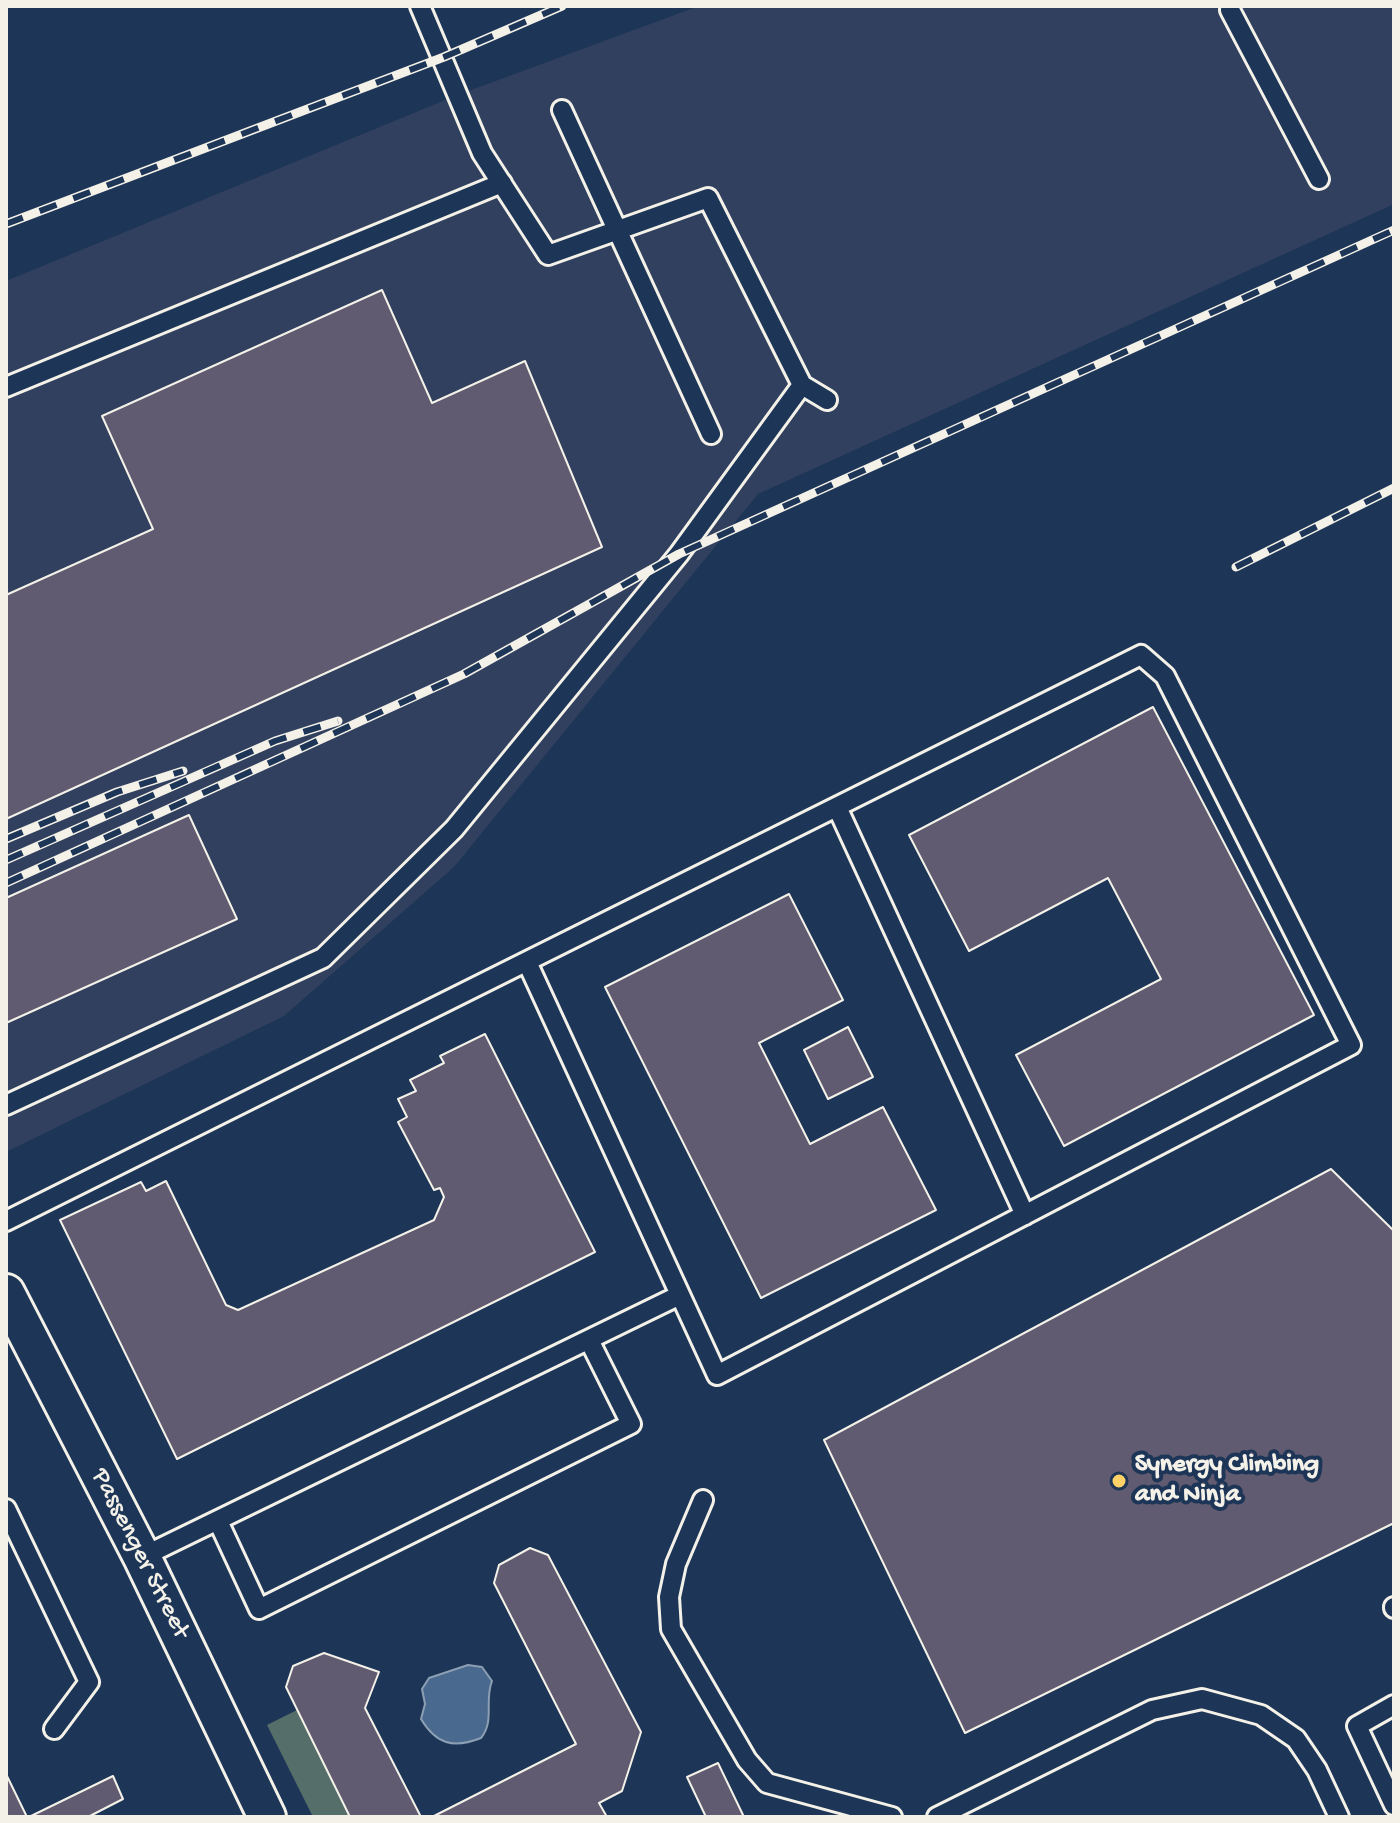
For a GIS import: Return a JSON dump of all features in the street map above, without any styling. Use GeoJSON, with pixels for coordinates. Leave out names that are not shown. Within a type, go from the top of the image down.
{"type":"FeatureCollection","features":[{"type":"Feature","properties":{"kind":"street","name":"Passenger Street"},"geometry":{"type":"LineString","coordinates":[[6,1293],[142,1557],[267,1817]]}},
{"type":"Feature","properties":{"kind":"lane"},"geometry":{"type":"LineString","coordinates":[[420,6],[440,47],[482,153],[548,255],[708,198],[802,385],[827,400]]}},
{"type":"Feature","properties":{"kind":"lane"},"geometry":{"type":"LineString","coordinates":[[1230,10],[1319,179]]}},
{"type":"Feature","properties":{"kind":"lane"},"geometry":{"type":"LineString","coordinates":[[562,110],[711,434]]}},
{"type":"Feature","properties":{"kind":"lane"},"geometry":{"type":"LineString","coordinates":[[6,387],[502,183]]}},
{"type":"Feature","properties":{"kind":"lane"},"geometry":{"type":"LineString","coordinates":[[6,1105],[323,958],[454,829],[679,554],[802,385]]}},
{"type":"Feature","properties":{"kind":"lane"},"geometry":{"type":"LineString","coordinates":[[6,1221],[1141,655],[1165,676],[1351,1045],[717,1375],[527,962]]}},
{"type":"Feature","properties":{"kind":"lane"},"geometry":{"type":"LineString","coordinates":[[837,807],[1025,1215]]}},
{"type":"Feature","properties":{"kind":"lane"},"geometry":{"type":"LineString","coordinates":[[142,1557],[680,1295]]}},
{"type":"Feature","properties":{"kind":"lane"},"geometry":{"type":"LineString","coordinates":[[218,1521],[259,1609],[631,1424],[589,1340]]}},
{"type":"Feature","properties":{"kind":"lane"},"geometry":{"type":"LineString","coordinates":[[703,1500],[676,1564],[669,1597],[671,1629],[747,1760],[767,1783],[892,1817]]}},
{"type":"Feature","properties":{"kind":"lane"},"geometry":{"type":"LineString","coordinates":[[6,1509],[89,1682],[54,1729]]}},
{"type":"Feature","properties":{"kind":"lane"},"geometry":{"type":"LineString","coordinates":[[937,1817],[1152,1710],[1202,1699],[1261,1715],[1296,1739],[1317,1770],[1339,1817]]}},
{"type":"Feature","properties":{"kind":"lane"},"geometry":{"type":"LineString","coordinates":[[1394,1705],[1357,1726],[1394,1805]]}},
{"type":"Feature","properties":{"kind":"shaded area"},"geometry":{"type":"Polygon","coordinates":[[[699,6],[1394,6],[1394,204],[758,494],[454,867],[284,1016],[6,1152],[6,281],[455,96],[699,6]]]}},
{"type":"Feature","properties":{"kind":"shaded area"},"geometry":{"type":"Polygon","coordinates":[[[468,1665],[482,1667],[492,1681],[488,1725],[481,1738],[462,1743],[446,1742],[433,1734],[421,1719],[425,1704],[422,1689],[429,1678],[468,1665]]]}},
{"type":"Feature","properties":{"kind":"green space"},"geometry":{"type":"Polygon","coordinates":[[[297,1710],[350,1817],[313,1817],[267,1725],[297,1710]]]}},
{"type":"Feature","properties":{"kind":"building"},"geometry":{"type":"Polygon","coordinates":[[[382,290],[432,403],[525,361],[602,547],[6,819],[6,595],[153,529],[102,416],[382,290]]]}},
{"type":"Feature","properties":{"kind":"building"},"geometry":{"type":"Polygon","coordinates":[[[1153,707],[1314,1015],[1064,1146],[1016,1055],[1161,979],[1108,878],[969,951],[909,835],[1153,707]]]}},
{"type":"Feature","properties":{"kind":"building"},"geometry":{"type":"Polygon","coordinates":[[[189,815],[237,919],[6,1023],[6,898],[189,815]]]}},
{"type":"Feature","properties":{"kind":"building"},"geometry":{"type":"Polygon","coordinates":[[[789,894],[843,1000],[759,1043],[810,1144],[883,1107],[936,1210],[761,1298],[605,987],[789,894]]]}},
{"type":"Feature","properties":{"kind":"building"},"geometry":{"type":"Polygon","coordinates":[[[848,1027],[873,1077],[828,1099],[804,1050],[848,1027]]]}},
{"type":"Feature","properties":{"kind":"building"},"geometry":{"type":"Polygon","coordinates":[[[485,1034],[595,1252],[177,1459],[60,1220],[141,1182],[146,1191],[166,1181],[226,1305],[238,1310],[434,1220],[444,1197],[440,1188],[434,1190],[398,1122],[407,1117],[398,1099],[416,1091],[410,1080],[444,1063],[440,1056],[485,1034]]]}},
{"type":"Feature","properties":{"kind":"building","name":"Synergy Climbing and Ninja"},"geometry":{"type":"Polygon","coordinates":[[[1331,1169],[1394,1231],[1394,1523],[965,1733],[824,1440],[1331,1169]]]}},
{"type":"Feature","properties":{"kind":"building"},"geometry":{"type":"Polygon","coordinates":[[[530,1548],[548,1555],[641,1732],[622,1791],[599,1803],[607,1817],[432,1817],[576,1744],[494,1583],[499,1565],[530,1548]]]}},
{"type":"Feature","properties":{"kind":"building"},"geometry":{"type":"Polygon","coordinates":[[[324,1653],[379,1672],[365,1708],[421,1817],[350,1817],[286,1687],[293,1666],[324,1653]]]}},
{"type":"Feature","properties":{"kind":"building"},"geometry":{"type":"Polygon","coordinates":[[[718,1763],[744,1817],[706,1817],[687,1777],[718,1763]]]}},
{"type":"Feature","properties":{"kind":"building"},"geometry":{"type":"Polygon","coordinates":[[[6,1774],[27,1817],[6,1817],[6,1774]]]}},
{"type":"Feature","properties":{"kind":"building"},"geometry":{"type":"Polygon","coordinates":[[[113,1776],[123,1799],[88,1817],[29,1817],[113,1776]]]}},
{"type":"Feature","properties":{"kind":"railway"},"geometry":{"type":"LineString","coordinates":[[6,224],[444,57],[562,6]]}},
{"type":"Feature","properties":{"kind":"railway"},"geometry":{"type":"LineString","coordinates":[[6,883],[464,674],[679,554],[1394,230]]}},
{"type":"Feature","properties":{"kind":"railway"},"geometry":{"type":"LineString","coordinates":[[1236,567],[1394,488]]}},
{"type":"Feature","properties":{"kind":"railway"},"geometry":{"type":"LineString","coordinates":[[6,860],[275,741],[338,721]]}},
{"type":"Feature","properties":{"kind":"railway"},"geometry":{"type":"LineString","coordinates":[[6,839],[117,792],[183,771]]}},
{"type":"Feature","properties":{"kind":"place","name":"Synergy Climbing and Ninja"},"geometry":{"type":"Point","coordinates":[1119,1481]}}]}
